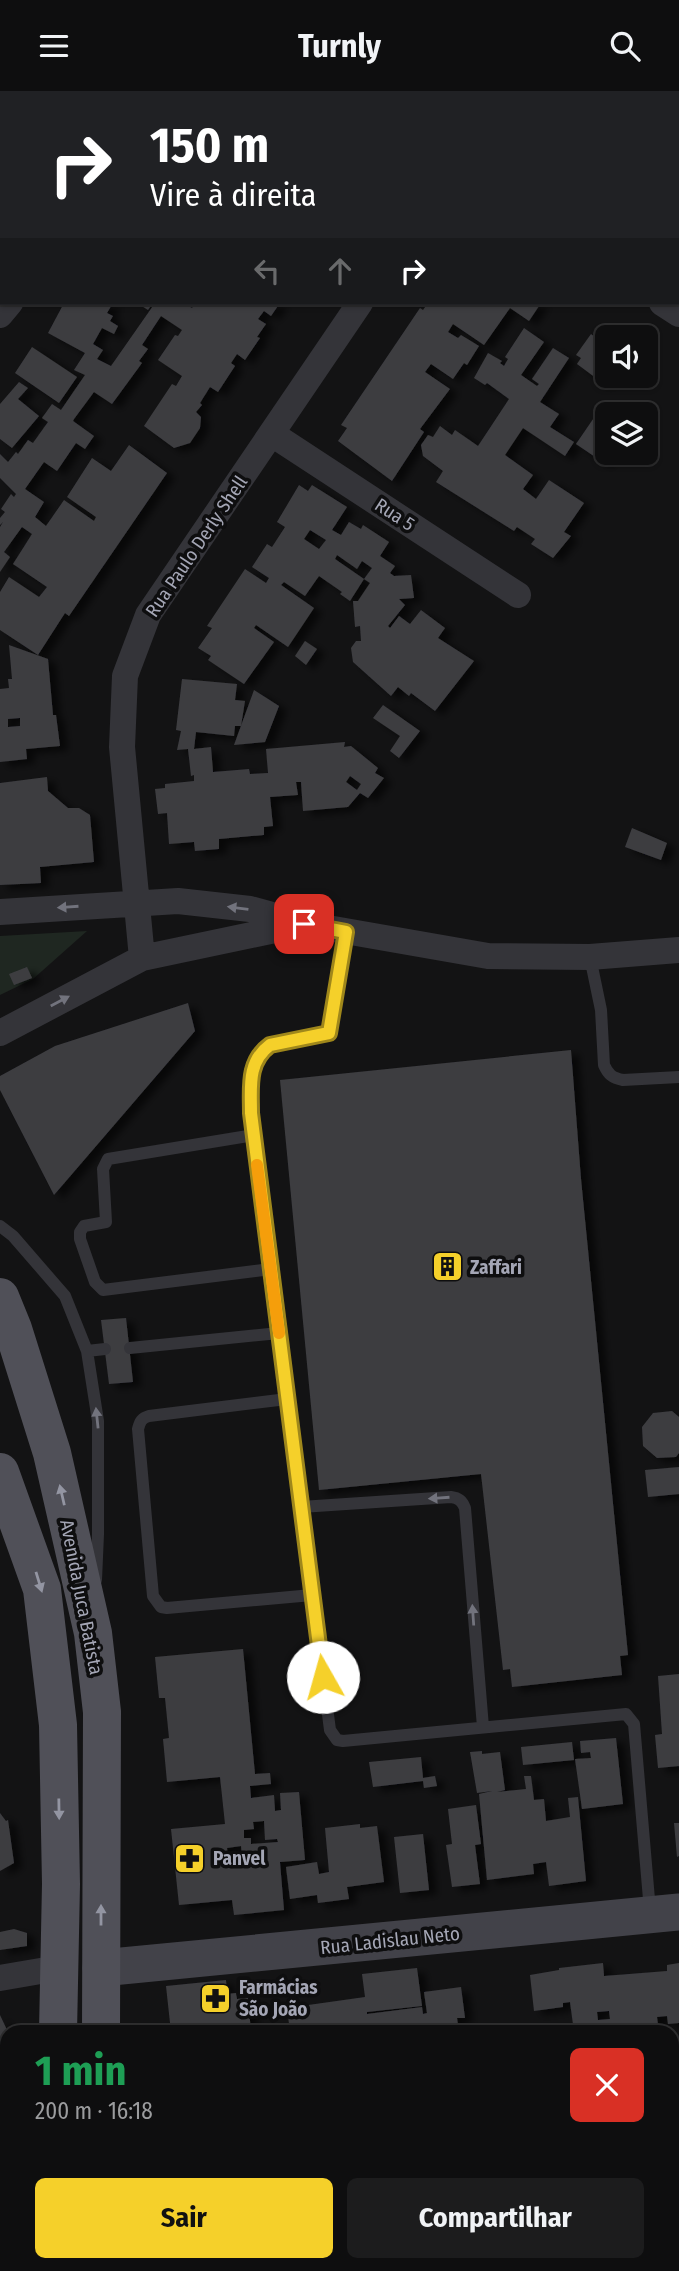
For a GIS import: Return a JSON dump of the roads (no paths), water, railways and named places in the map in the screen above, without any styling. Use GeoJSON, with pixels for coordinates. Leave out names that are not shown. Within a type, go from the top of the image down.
{"type":"FeatureCollection","features":[{"type":"Feature","properties":{"kind":"main road","name":"Avenida Juca Batista"},"geometry":{"type":"LineString","coordinates":[[0,1297],[13,1328],[52,1453],[93,1633],[102,1712],[101,2025]]}},
{"type":"Feature","properties":{"kind":"main road","name":"Avenida Juca Batista"},"geometry":{"type":"LineString","coordinates":[[0,1472],[42,1589],[58,1725],[61,1884],[58,2025]]}},
{"type":"Feature","properties":{"kind":"street","name":"Rua Paulo Derly Shell"},"geometry":{"type":"LineString","coordinates":[[142,958],[122,747],[125,676],[148,615],[359,305]]}},
{"type":"Feature","properties":{"kind":"street","name":"Rua 5"},"geometry":{"type":"LineString","coordinates":[[272,433],[518,596]]}},
{"type":"Feature","properties":{"kind":"street"},"geometry":{"type":"LineString","coordinates":[[0,912],[178,901],[250,909],[304,924],[488,956],[590,957],[679,950]]}},
{"type":"Feature","properties":{"kind":"street"},"geometry":{"type":"LineString","coordinates":[[0,1033],[142,958],[304,924]]}},
{"type":"Feature","properties":{"kind":"street","name":"Rua Ladislau Neto"},"geometry":{"type":"LineString","coordinates":[[101,1968],[665,1913]]}},
{"type":"Feature","properties":{"kind":"street"},"geometry":{"type":"LineString","coordinates":[[0,1978],[58,1968]]}},
{"type":"Feature","properties":{"kind":"lane"},"geometry":{"type":"LineString","coordinates":[[346,932],[329,1033],[270,1045],[256,1058],[251,1081],[254,1135],[330,1730],[337,1740],[620,1713],[632,1718],[647,1856],[665,1913]]}},
{"type":"Feature","properties":{"kind":"lane"},"geometry":{"type":"LineString","coordinates":[[590,957],[601,1010],[604,1065],[608,1073],[614,1079],[622,1080],[679,1076]]}},
{"type":"Feature","properties":{"kind":"lane"},"geometry":{"type":"LineString","coordinates":[[254,1135],[108,1159],[103,1169],[106,1222],[84,1226],[80,1239],[95,1282],[103,1290],[271,1269]]}},
{"type":"Feature","properties":{"kind":"lane"},"geometry":{"type":"LineString","coordinates":[[0,1226],[13,1236],[65,1296],[87,1351],[98,1421],[98,1534],[93,1633]]}},
{"type":"Feature","properties":{"kind":"lane"},"geometry":{"type":"LineString","coordinates":[[130,1347],[279,1333]]}},
{"type":"Feature","properties":{"kind":"lane"},"geometry":{"type":"LineString","coordinates":[[87,1351],[105,1349]]}},
{"type":"Feature","properties":{"kind":"lane"},"geometry":{"type":"LineString","coordinates":[[288,1399],[149,1416],[139,1423],[153,1596],[161,1607],[167,1608],[312,1595]]}},
{"type":"Feature","properties":{"kind":"lane"},"geometry":{"type":"LineString","coordinates":[[301,1507],[451,1497],[463,1502],[482,1727]]}},
{"type":"Feature","properties":{"kind":"place","name":"Zaffari"},"geometry":{"type":"Point","coordinates":[447,1267]}},
{"type":"Feature","properties":{"kind":"place","name":"Panvel"},"geometry":{"type":"Point","coordinates":[190,1858]}},
{"type":"Feature","properties":{"kind":"place","name":"Farmácias São João"},"geometry":{"type":"Point","coordinates":[216,1998]}}]}
